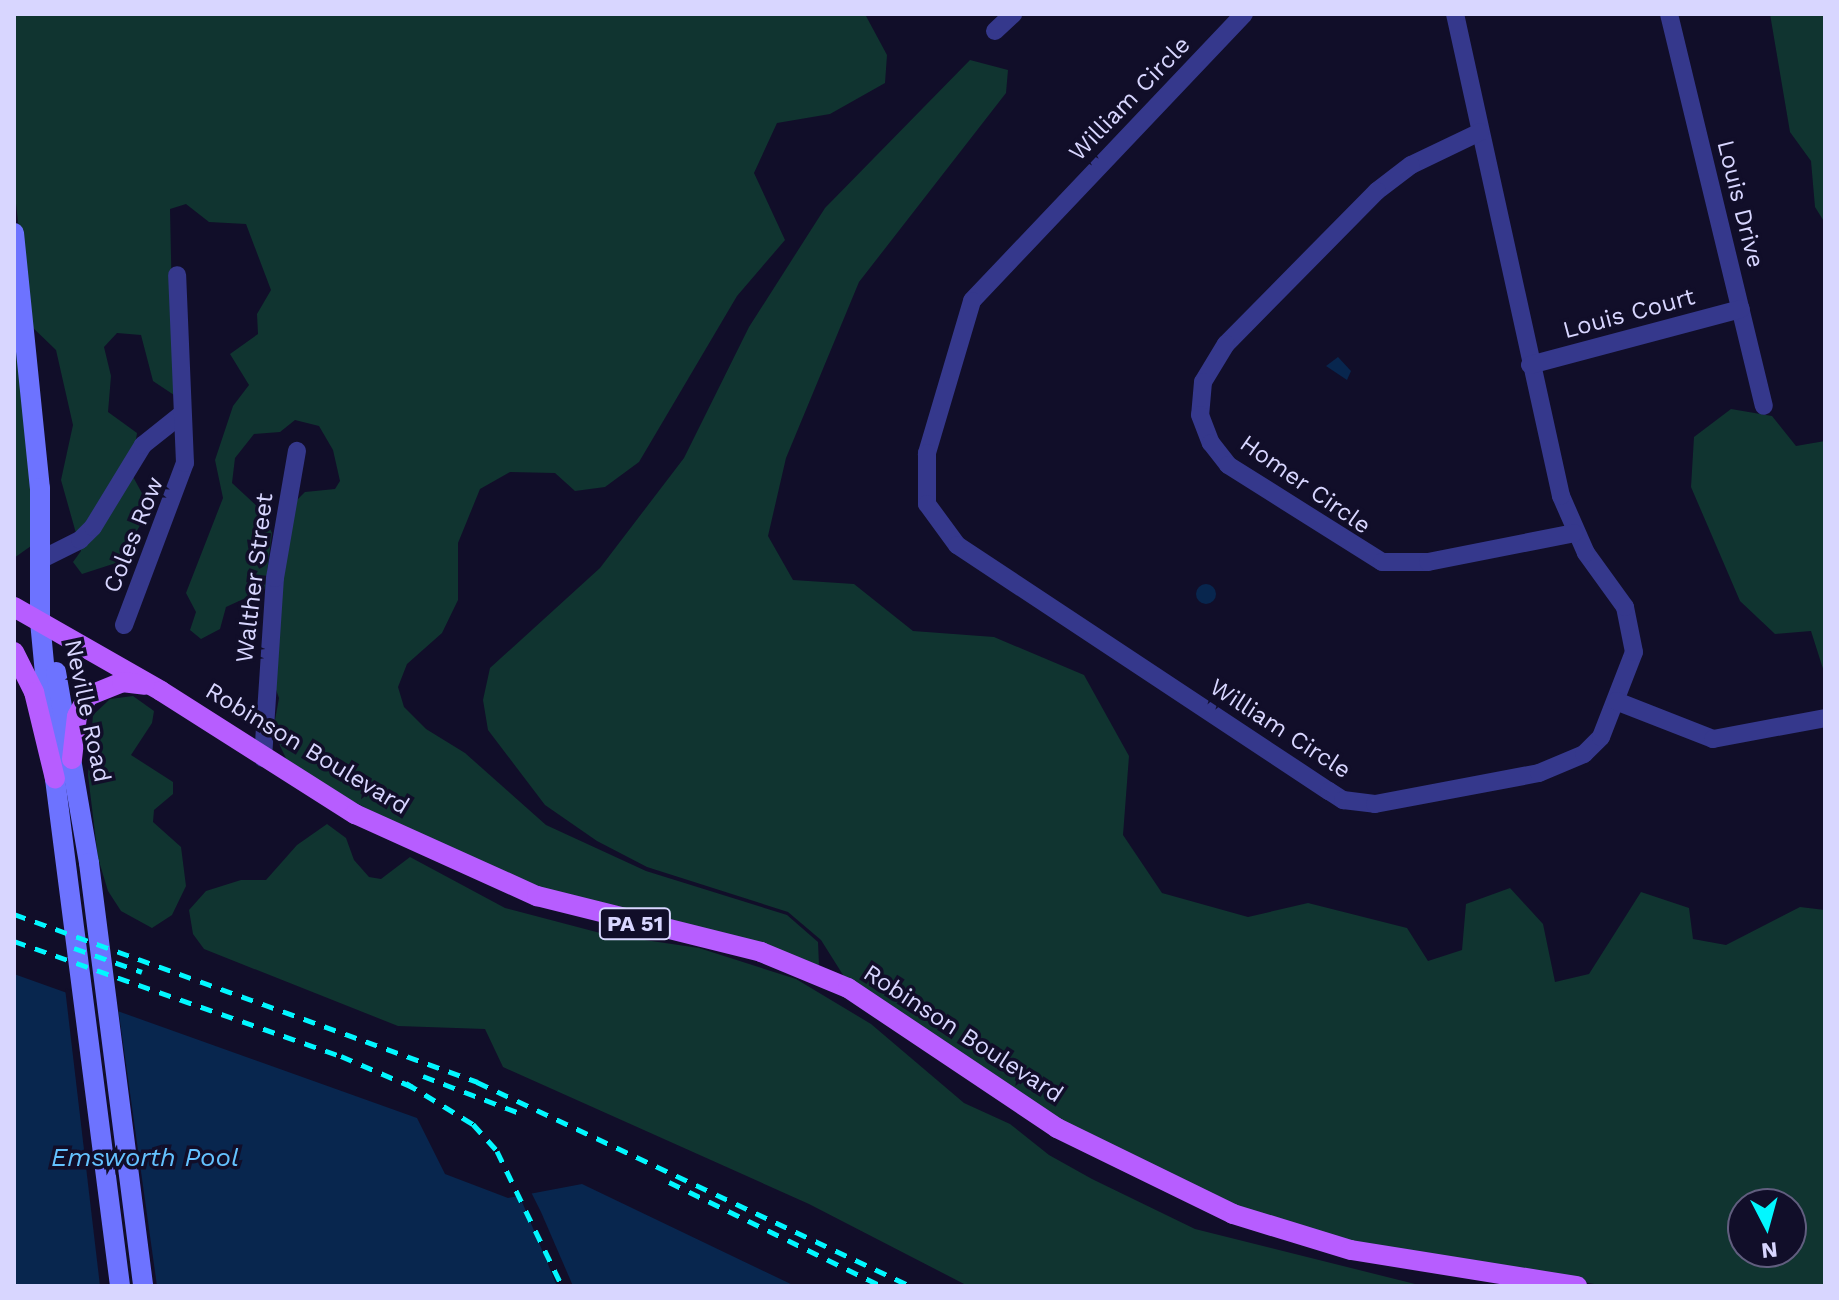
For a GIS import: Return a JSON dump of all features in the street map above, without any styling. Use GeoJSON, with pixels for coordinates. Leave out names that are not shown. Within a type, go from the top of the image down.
{"type":"FeatureCollection","features":[{"type":"Feature","properties":{"kind":"main road"},"geometry":{"type":"LineString","coordinates":[[14,233],[40,488],[40,621]]}},
{"type":"Feature","properties":{"kind":"main road","name":"PA 51"},"geometry":{"type":"LineString","coordinates":[[14,607],[40,621]]}},
{"type":"Feature","properties":{"kind":"main road","name":"Robinson Boulevard"},"geometry":{"type":"LineString","coordinates":[[40,621],[161,691],[355,814],[537,896],[761,952],[848,988],[1057,1128],[1233,1214],[1351,1250],[1577,1286]]}},
{"type":"Feature","properties":{"kind":"main road","name":"Neville Road"},"geometry":{"type":"LineString","coordinates":[[40,621],[54,660],[89,863],[143,1286]]}},
{"type":"Feature","properties":{"kind":"main road","name":"Neville Road"},"geometry":{"type":"LineString","coordinates":[[40,621],[55,779],[120,1286]]}},
{"type":"Feature","properties":{"kind":"main road"},"geometry":{"type":"LineString","coordinates":[[14,652],[34,692],[55,779]]}},
{"type":"Feature","properties":{"kind":"main road"},"geometry":{"type":"LineString","coordinates":[[72,759],[77,716],[95,690],[135,682],[161,691]]}},
{"type":"Feature","properties":{"kind":"street"},"geometry":{"type":"LineString","coordinates":[[995,31],[1013,14]]}},
{"type":"Feature","properties":{"kind":"street","name":"William Circle"},"geometry":{"type":"LineString","coordinates":[[1244,14],[972,301],[923,479],[927,504],[939,527],[957,545],[1329,791],[1359,804],[1563,767],[1601,737],[1634,652],[1633,628],[1625,607],[1574,533],[1530,365],[1455,14]]}},
{"type":"Feature","properties":{"kind":"street","name":"Louis Drive"},"geometry":{"type":"LineString","coordinates":[[1669,14],[1764,406]]}},
{"type":"Feature","properties":{"kind":"street","name":"Homer Circle"},"geometry":{"type":"LineString","coordinates":[[1480,132],[1411,165],[1377,191],[1226,344],[1203,382],[1200,415],[1211,443],[1228,465],[1382,562],[1428,562],[1574,533]]}},
{"type":"Feature","properties":{"kind":"street","name":"Coles Row"},"geometry":{"type":"LineString","coordinates":[[124,625],[182,480],[177,275]]}},
{"type":"Feature","properties":{"kind":"street","name":"Louis Court"},"geometry":{"type":"LineString","coordinates":[[1530,365],[1741,309]]}},
{"type":"Feature","properties":{"kind":"street","name":"Coles Row"},"geometry":{"type":"LineString","coordinates":[[40,560],[87,533],[143,445],[182,414]]}},
{"type":"Feature","properties":{"kind":"street","name":"Walther Street"},"geometry":{"type":"LineString","coordinates":[[263,758],[275,578],[297,451]]}},
{"type":"Feature","properties":{"kind":"street"},"geometry":{"type":"LineString","coordinates":[[1616,701],[1713,739],[1825,718]]}},
{"type":"Feature","properties":{"kind":"green space"},"geometry":{"type":"Polygon","coordinates":[[[14,14],[866,16],[887,55],[885,83],[830,114],[777,123],[754,173],[785,240],[737,296],[639,462],[605,487],[575,491],[555,473],[510,472],[480,489],[458,543],[458,600],[442,633],[407,664],[398,687],[404,707],[426,729],[465,753],[546,825],[646,871],[787,915],[818,942],[819,965],[809,969],[538,894],[292,771],[273,731],[279,698],[271,676],[288,509],[305,492],[335,489],[340,481],[333,450],[319,426],[295,420],[280,432],[254,434],[235,458],[232,483],[261,510],[272,533],[265,589],[226,607],[220,629],[201,639],[190,630],[196,612],[186,593],[223,498],[215,460],[233,406],[249,385],[230,354],[258,334],[257,314],[271,290],[246,224],[209,222],[186,204],[170,209],[174,395],[153,381],[141,335],[117,333],[104,347],[111,376],[108,412],[137,433],[131,473],[150,508],[119,562],[82,574],[73,562],[81,551],[61,480],[73,425],[56,350],[29,324],[14,185],[14,14]]]}},
{"type":"Feature","properties":{"kind":"green space"},"geometry":{"type":"Polygon","coordinates":[[[1770,14],[1825,14],[1825,223],[1815,207],[1811,161],[1790,132],[1770,14]]]}},
{"type":"Feature","properties":{"kind":"green space"},"geometry":{"type":"Polygon","coordinates":[[[970,60],[1008,70],[1006,93],[859,282],[786,458],[768,536],[793,580],[854,584],[913,631],[994,637],[1084,675],[1129,756],[1123,835],[1162,893],[1248,917],[1308,903],[1407,928],[1428,961],[1462,950],[1466,904],[1510,888],[1543,924],[1555,982],[1589,974],[1641,892],[1689,908],[1693,939],[1726,945],[1800,907],[1825,910],[1825,1286],[1607,1286],[1351,1245],[1235,1210],[1060,1123],[850,986],[821,940],[788,912],[647,867],[597,841],[545,805],[488,730],[483,700],[490,668],[600,568],[684,458],[749,327],[825,208],[970,60]]]}},
{"type":"Feature","properties":{"kind":"green space"},"geometry":{"type":"Polygon","coordinates":[[[14,292],[35,490],[31,546],[14,558],[14,292]]]}},
{"type":"Feature","properties":{"kind":"green space"},"geometry":{"type":"Polygon","coordinates":[[[1731,409],[1772,416],[1796,446],[1825,441],[1825,675],[1811,631],[1775,634],[1740,601],[1691,487],[1694,437],[1731,409]]]}},
{"type":"Feature","properties":{"kind":"green space"},"geometry":{"type":"Polygon","coordinates":[[[133,696],[154,711],[152,723],[131,755],[173,782],[173,794],[154,810],[153,822],[181,847],[186,886],[172,915],[152,928],[121,911],[108,891],[98,858],[88,775],[93,715],[110,699],[133,696]]]}},
{"type":"Feature","properties":{"kind":"green space"},"geometry":{"type":"Polygon","coordinates":[[[327,824],[346,838],[354,860],[369,877],[381,879],[410,857],[505,908],[604,934],[699,948],[796,979],[871,1024],[964,1103],[1010,1124],[1049,1155],[1092,1179],[1195,1229],[1423,1286],[968,1286],[809,1204],[503,1067],[485,1029],[398,1026],[204,949],[193,934],[189,910],[206,891],[241,880],[266,880],[297,845],[327,824]]]}},
{"type":"Feature","properties":{"kind":"water"},"geometry":{"type":"Polygon","coordinates":[[[1338,357],[1351,371],[1347,380],[1326,366],[1338,357]]]}},
{"type":"Feature","properties":{"kind":"water"},"geometry":{"type":"Polygon","coordinates":[[[1206,584],[1213,587],[1216,594],[1213,601],[1206,604],[1199,601],[1196,594],[1199,587],[1206,584]]]}},
{"type":"Feature","properties":{"kind":"water","name":"Emsworth Pool"},"geometry":{"type":"Polygon","coordinates":[[[14,974],[417,1118],[445,1174],[508,1198],[582,1184],[795,1286],[14,1286],[14,974]]]}},
{"type":"Feature","properties":{"kind":"pier"},"geometry":{"type":"Polygon","coordinates":[[[65,988],[118,1007],[157,1286],[100,1286],[65,988]]]}},
{"type":"Feature","properties":{"kind":"pier"},"geometry":{"type":"Polygon","coordinates":[[[530,1190],[573,1286],[557,1286],[518,1192],[530,1190]]]}},
{"type":"Feature","properties":{"kind":"railway"},"geometry":{"type":"LineString","coordinates":[[14,914],[477,1082],[910,1286]]}},
{"type":"Feature","properties":{"kind":"railway"},"geometry":{"type":"LineString","coordinates":[[14,941],[341,1056],[415,1088]]}},
{"type":"Feature","properties":{"kind":"railway"},"geometry":{"type":"LineString","coordinates":[[74,948],[142,972]]}},
{"type":"Feature","properties":{"kind":"railway"},"geometry":{"type":"LineString","coordinates":[[423,1076],[517,1112]]}},
{"type":"Feature","properties":{"kind":"railway"},"geometry":{"type":"LineString","coordinates":[[406,1083],[473,1124],[497,1151],[562,1286]]}},
{"type":"Feature","properties":{"kind":"railway"},"geometry":{"type":"LineString","coordinates":[[669,1182],[881,1286]]}}]}
